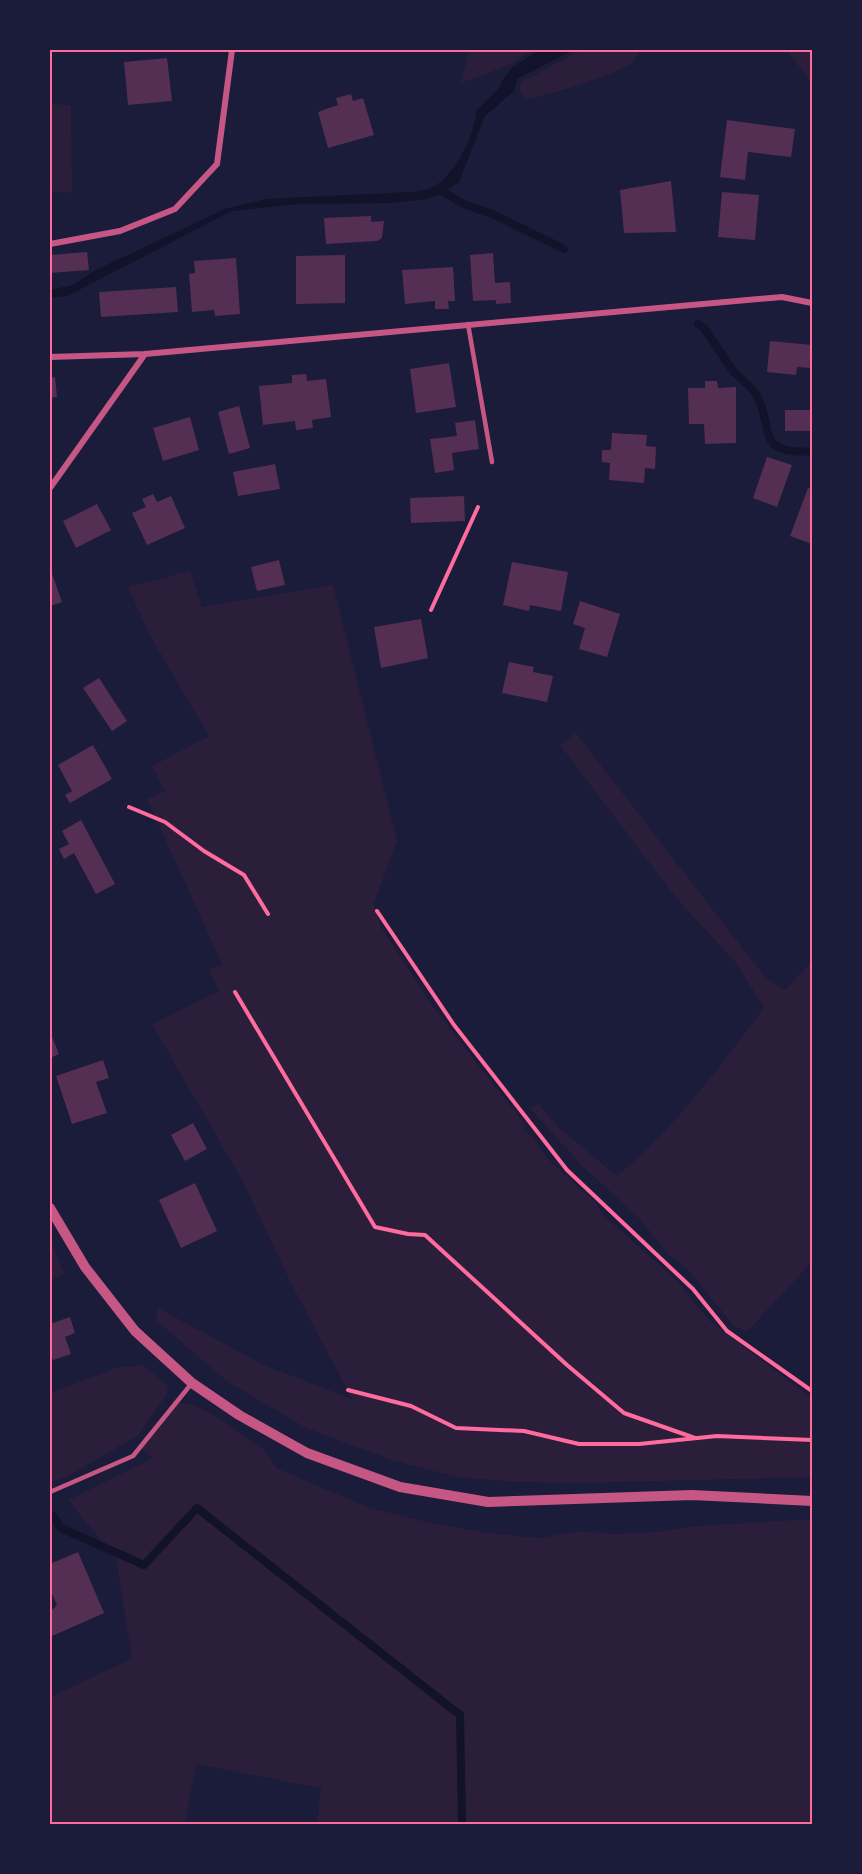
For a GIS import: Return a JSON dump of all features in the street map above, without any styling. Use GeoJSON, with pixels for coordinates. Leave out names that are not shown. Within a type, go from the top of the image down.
{"type":"FeatureCollection","features":[{"type":"Feature","properties":{"kind":"street"},"geometry":{"type":"LineString","coordinates":[[50,244],[120,231],[175,209],[217,164],[231,50]]}},
{"type":"Feature","properties":{"kind":"street"},"geometry":{"type":"LineString","coordinates":[[50,357],[145,354],[782,297],[813,303]]}},
{"type":"Feature","properties":{"kind":"street"},"geometry":{"type":"LineString","coordinates":[[50,488],[145,354]]}},
{"type":"Feature","properties":{"kind":"street"},"geometry":{"type":"LineString","coordinates":[[50,1208],[85,1267],[135,1331],[192,1383],[239,1415],[307,1453],[400,1487],[488,1502],[692,1495],[813,1501]]}},
{"type":"Feature","properties":{"kind":"lane"},"geometry":{"type":"LineString","coordinates":[[468,324],[492,462]]}},
{"type":"Feature","properties":{"kind":"lane"},"geometry":{"type":"LineString","coordinates":[[50,1492],[133,1456],[192,1383]]}},
{"type":"Feature","properties":{"kind":"path"},"geometry":{"type":"LineString","coordinates":[[431,610],[478,507]]}},
{"type":"Feature","properties":{"kind":"path"},"geometry":{"type":"LineString","coordinates":[[129,807],[165,822],[204,851],[244,875],[268,914]]}},
{"type":"Feature","properties":{"kind":"path"},"geometry":{"type":"LineString","coordinates":[[377,911],[454,1025],[567,1170],[693,1289],[727,1330],[813,1391]]}},
{"type":"Feature","properties":{"kind":"path"},"geometry":{"type":"LineString","coordinates":[[235,992],[375,1227],[425,1235],[567,1365],[624,1413],[695,1438]]}},
{"type":"Feature","properties":{"kind":"path"},"geometry":{"type":"LineString","coordinates":[[348,1390],[411,1406],[456,1428],[524,1431],[579,1444],[639,1444],[695,1438],[759,1436],[813,1440]]}},
{"type":"Feature","properties":{"kind":"shaded area"},"geometry":{"type":"Polygon","coordinates":[[[469,50],[531,50],[510,65],[461,83],[469,50]]]}},
{"type":"Feature","properties":{"kind":"shaded area"},"geometry":{"type":"Polygon","coordinates":[[[539,50],[573,50],[517,79],[514,91],[485,116],[459,182],[440,194],[428,199],[390,203],[298,204],[232,211],[67,296],[50,298],[50,290],[73,285],[94,271],[225,209],[266,199],[412,192],[435,186],[457,163],[468,141],[476,111],[498,89],[513,67],[539,50]]]}},
{"type":"Feature","properties":{"kind":"shaded area"},"geometry":{"type":"Polygon","coordinates":[[[582,50],[639,50],[633,62],[599,78],[527,99],[522,95],[519,86],[523,81],[582,50]]]}},
{"type":"Feature","properties":{"kind":"shaded area"},"geometry":{"type":"Polygon","coordinates":[[[787,50],[812,50],[812,84],[787,50]]]}},
{"type":"Feature","properties":{"kind":"shaded area"},"geometry":{"type":"Polygon","coordinates":[[[50,103],[71,106],[72,193],[50,191],[50,103]]]}},
{"type":"Feature","properties":{"kind":"shaded area"},"geometry":{"type":"Polygon","coordinates":[[[190,571],[202,607],[333,585],[397,841],[374,903],[380,925],[431,1004],[526,1126],[523,1129],[531,1135],[548,1159],[595,1202],[604,1216],[673,1277],[709,1320],[812,1398],[812,1477],[580,1483],[515,1482],[456,1477],[392,1460],[306,1428],[228,1382],[156,1320],[158,1308],[264,1365],[352,1399],[292,1285],[242,1180],[152,1024],[219,991],[209,970],[222,964],[147,799],[165,791],[152,766],[209,736],[149,634],[128,587],[190,571]]]}},
{"type":"Feature","properties":{"kind":"shaded area"},"geometry":{"type":"Polygon","coordinates":[[[576,733],[765,977],[785,990],[812,961],[812,1262],[747,1332],[734,1326],[688,1270],[667,1253],[639,1218],[581,1165],[530,1108],[539,1104],[558,1127],[617,1176],[677,1117],[764,1008],[736,963],[677,899],[560,745],[576,733]]]}},
{"type":"Feature","properties":{"kind":"shaded area"},"geometry":{"type":"Polygon","coordinates":[[[50,1238],[64,1273],[50,1281],[50,1238]]]}},
{"type":"Feature","properties":{"kind":"shaded area"},"geometry":{"type":"Polygon","coordinates":[[[143,1365],[168,1386],[167,1394],[137,1436],[67,1477],[50,1482],[50,1393],[116,1368],[143,1365]]]}},
{"type":"Feature","properties":{"kind":"shaded area"},"geometry":{"type":"Polygon","coordinates":[[[176,1402],[194,1405],[225,1422],[264,1450],[276,1468],[370,1508],[431,1523],[487,1533],[539,1538],[581,1531],[613,1534],[648,1533],[696,1526],[812,1519],[812,1824],[317,1824],[321,1788],[196,1764],[185,1824],[50,1824],[50,1694],[51,1697],[132,1658],[116,1558],[68,1500],[153,1458],[139,1448],[176,1402]]]}},
{"type":"Feature","properties":{"kind":"building"},"geometry":{"type":"Polygon","coordinates":[[[167,58],[172,101],[128,105],[124,62],[167,58]]]}},
{"type":"Feature","properties":{"kind":"building"},"geometry":{"type":"Polygon","coordinates":[[[351,94],[353,101],[363,98],[374,135],[328,148],[318,112],[338,105],[336,98],[351,94]]]}},
{"type":"Feature","properties":{"kind":"building"},"geometry":{"type":"Polygon","coordinates":[[[727,120],[795,129],[791,157],[748,152],[745,180],[720,177],[727,120]]]}},
{"type":"Feature","properties":{"kind":"building"},"geometry":{"type":"Polygon","coordinates":[[[671,181],[676,232],[624,233],[620,190],[671,181]]]}},
{"type":"Feature","properties":{"kind":"building"},"geometry":{"type":"Polygon","coordinates":[[[722,192],[759,195],[755,240],[718,237],[722,192]]]}},
{"type":"Feature","properties":{"kind":"building"},"geometry":{"type":"Polygon","coordinates":[[[371,216],[371,222],[384,221],[382,238],[377,241],[326,244],[324,218],[371,216]]]}},
{"type":"Feature","properties":{"kind":"building"},"geometry":{"type":"Polygon","coordinates":[[[87,252],[89,270],[50,273],[50,255],[87,252]]]}},
{"type":"Feature","properties":{"kind":"building"},"geometry":{"type":"Polygon","coordinates":[[[493,253],[495,283],[510,282],[511,303],[496,304],[496,300],[473,301],[470,255],[493,253]]]}},
{"type":"Feature","properties":{"kind":"building"},"geometry":{"type":"Polygon","coordinates":[[[345,255],[345,303],[296,304],[296,256],[345,255]]]}},
{"type":"Feature","properties":{"kind":"building"},"geometry":{"type":"Polygon","coordinates":[[[236,258],[240,314],[215,316],[214,310],[192,312],[189,274],[195,273],[194,261],[236,258]]]}},
{"type":"Feature","properties":{"kind":"building"},"geometry":{"type":"Polygon","coordinates":[[[453,267],[455,301],[448,301],[449,309],[435,309],[435,301],[405,304],[402,270],[453,267]]]}},
{"type":"Feature","properties":{"kind":"building"},"geometry":{"type":"Polygon","coordinates":[[[176,287],[178,312],[101,317],[99,292],[176,287]]]}},
{"type":"Feature","properties":{"kind":"building"},"geometry":{"type":"Polygon","coordinates":[[[770,341],[812,345],[812,368],[797,367],[796,375],[767,372],[770,341]]]}},
{"type":"Feature","properties":{"kind":"building"},"geometry":{"type":"Polygon","coordinates":[[[449,363],[456,407],[416,413],[410,369],[449,363]]]}},
{"type":"Feature","properties":{"kind":"building"},"geometry":{"type":"Polygon","coordinates":[[[306,374],[307,381],[326,379],[331,417],[312,420],[313,428],[296,430],[295,421],[263,425],[259,386],[292,383],[292,375],[306,374]]]}},
{"type":"Feature","properties":{"kind":"building"},"geometry":{"type":"Polygon","coordinates":[[[55,377],[57,397],[50,398],[50,378],[55,377]]]}},
{"type":"Feature","properties":{"kind":"building"},"geometry":{"type":"Polygon","coordinates":[[[705,381],[717,381],[718,388],[736,387],[736,443],[705,444],[704,424],[689,424],[688,388],[705,388],[705,381]]]}},
{"type":"Feature","properties":{"kind":"building"},"geometry":{"type":"Polygon","coordinates":[[[239,406],[250,448],[229,454],[218,412],[239,406]]]}},
{"type":"Feature","properties":{"kind":"building"},"geometry":{"type":"Polygon","coordinates":[[[785,410],[812,410],[812,431],[785,431],[785,410]]]}},
{"type":"Feature","properties":{"kind":"building"},"geometry":{"type":"Polygon","coordinates":[[[190,417],[199,450],[163,461],[153,428],[190,417]]]}},
{"type":"Feature","properties":{"kind":"building"},"geometry":{"type":"Polygon","coordinates":[[[475,420],[479,449],[452,453],[454,470],[435,473],[430,439],[457,436],[455,423],[475,420]]]}},
{"type":"Feature","properties":{"kind":"building"},"geometry":{"type":"Polygon","coordinates":[[[612,433],[647,435],[646,446],[656,447],[655,469],[645,468],[644,483],[609,480],[610,463],[602,462],[602,450],[611,450],[612,433]]]}},
{"type":"Feature","properties":{"kind":"building"},"geometry":{"type":"Polygon","coordinates":[[[767,457],[792,465],[777,507],[753,498],[767,457]]]}},
{"type":"Feature","properties":{"kind":"building"},"geometry":{"type":"Polygon","coordinates":[[[275,464],[280,489],[238,496],[233,472],[275,464]]]}},
{"type":"Feature","properties":{"kind":"building"},"geometry":{"type":"Polygon","coordinates":[[[808,488],[812,489],[812,544],[790,536],[808,488]]]}},
{"type":"Feature","properties":{"kind":"building"},"geometry":{"type":"Polygon","coordinates":[[[153,494],[157,502],[171,496],[185,528],[147,545],[132,513],[146,507],[142,499],[153,494]]]}},
{"type":"Feature","properties":{"kind":"building"},"geometry":{"type":"Polygon","coordinates":[[[464,496],[465,521],[411,523],[410,498],[464,496]]]}},
{"type":"Feature","properties":{"kind":"building"},"geometry":{"type":"Polygon","coordinates":[[[97,504],[111,530],[76,548],[63,521],[97,504]]]}},
{"type":"Feature","properties":{"kind":"building"},"geometry":{"type":"Polygon","coordinates":[[[279,560],[285,585],[257,591],[251,567],[279,560]]]}},
{"type":"Feature","properties":{"kind":"building"},"geometry":{"type":"Polygon","coordinates":[[[512,562],[568,572],[561,611],[530,605],[529,611],[503,605],[512,562]]]}},
{"type":"Feature","properties":{"kind":"building"},"geometry":{"type":"Polygon","coordinates":[[[50,568],[62,602],[50,606],[50,568]]]}},
{"type":"Feature","properties":{"kind":"building"},"geometry":{"type":"Polygon","coordinates":[[[580,601],[620,614],[607,657],[579,649],[585,628],[573,624],[580,601]]]}},
{"type":"Feature","properties":{"kind":"building"},"geometry":{"type":"Polygon","coordinates":[[[421,619],[428,658],[381,668],[374,627],[421,619]]]}},
{"type":"Feature","properties":{"kind":"building"},"geometry":{"type":"Polygon","coordinates":[[[509,662],[534,667],[533,672],[553,676],[547,702],[502,693],[509,662]]]}},
{"type":"Feature","properties":{"kind":"building"},"geometry":{"type":"Polygon","coordinates":[[[99,678],[127,721],[112,731],[83,688],[99,678]]]}},
{"type":"Feature","properties":{"kind":"building"},"geometry":{"type":"Polygon","coordinates":[[[93,745],[112,779],[70,803],[65,795],[72,791],[58,765],[93,745]]]}},
{"type":"Feature","properties":{"kind":"building"},"geometry":{"type":"Polygon","coordinates":[[[81,820],[115,884],[96,894],[74,853],[64,859],[59,849],[69,844],[62,831],[81,820]]]}},
{"type":"Feature","properties":{"kind":"building"},"geometry":{"type":"Polygon","coordinates":[[[50,1032],[59,1054],[50,1058],[50,1032]]]}},
{"type":"Feature","properties":{"kind":"building"},"geometry":{"type":"Polygon","coordinates":[[[103,1060],[109,1078],[96,1082],[107,1113],[72,1124],[56,1076],[103,1060]]]}},
{"type":"Feature","properties":{"kind":"building"},"geometry":{"type":"Polygon","coordinates":[[[193,1123],[207,1149],[185,1161],[171,1135],[193,1123]]]}},
{"type":"Feature","properties":{"kind":"building"},"geometry":{"type":"Polygon","coordinates":[[[195,1183],[217,1231],[181,1248],[159,1200],[195,1183]]]}},
{"type":"Feature","properties":{"kind":"building"},"geometry":{"type":"Polygon","coordinates":[[[70,1317],[75,1333],[65,1337],[71,1354],[53,1360],[50,1349],[50,1324],[70,1317]]]}},
{"type":"Feature","properties":{"kind":"building"},"geometry":{"type":"Polygon","coordinates":[[[78,1552],[104,1613],[50,1637],[50,1612],[57,1605],[50,1589],[50,1564],[78,1552]]]}},
{"type":"Feature","properties":{"kind":"waterway"},"geometry":{"type":"LineString","coordinates":[[440,190],[464,204],[497,216],[564,249]]}},
{"type":"Feature","properties":{"kind":"waterway"},"geometry":{"type":"LineString","coordinates":[[698,324],[704,328],[733,371],[756,394],[773,444],[781,449],[812,451]]}},
{"type":"Feature","properties":{"kind":"waterway"},"geometry":{"type":"LineString","coordinates":[[53,1516],[61,1528],[144,1565],[197,1508],[460,1715],[462,1824]]}}]}
